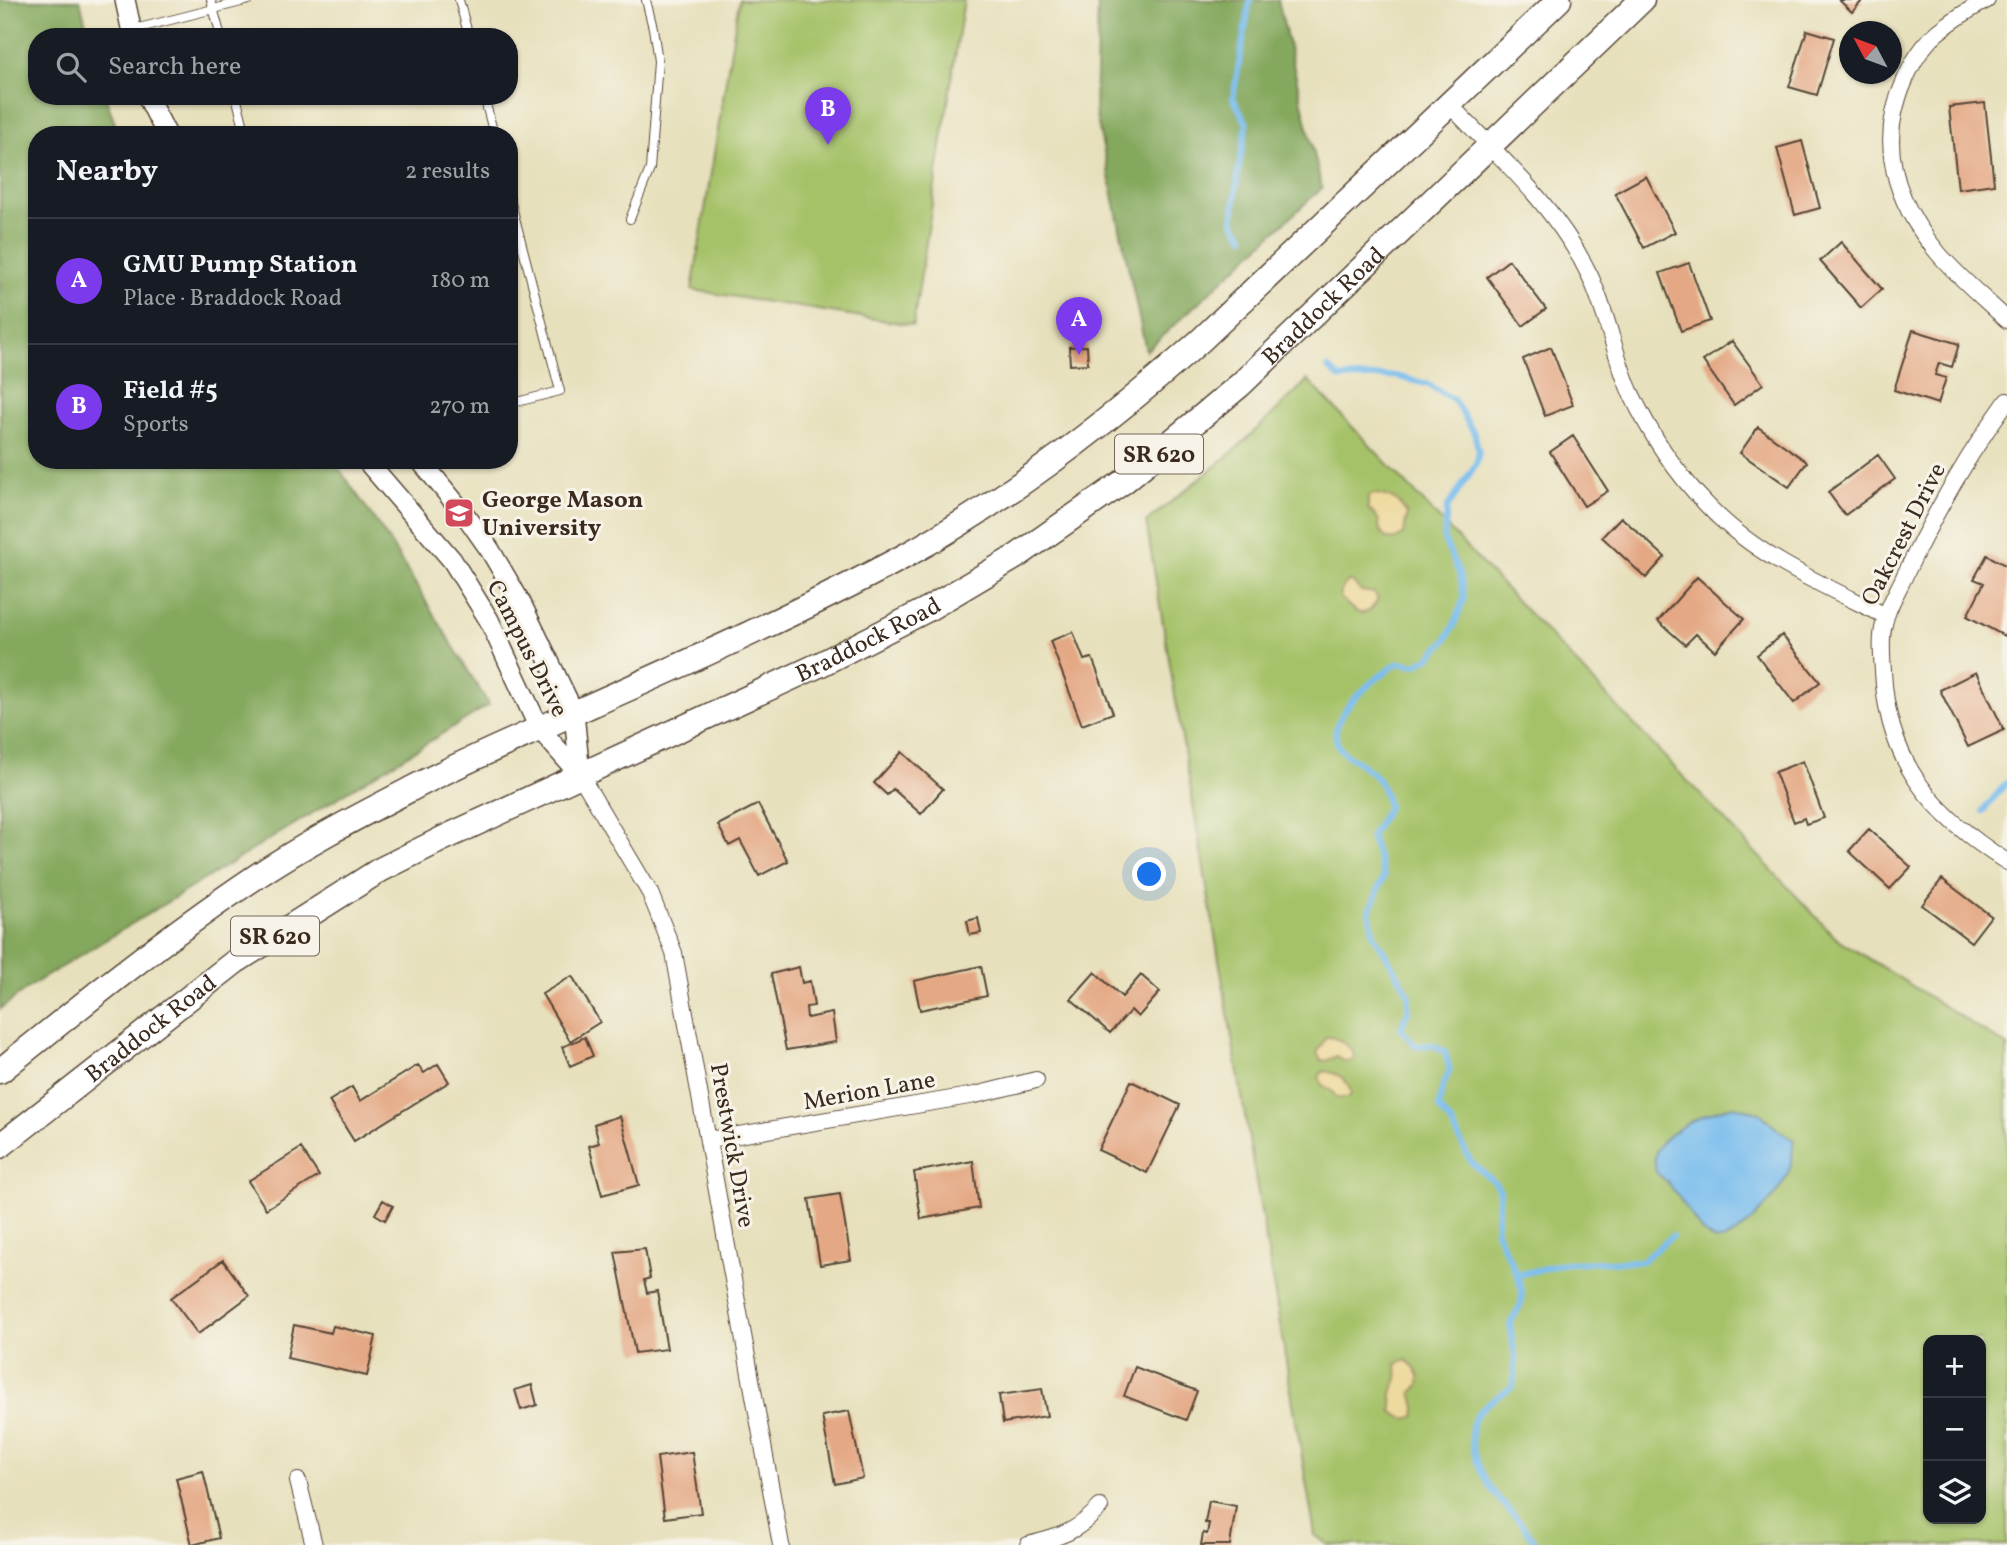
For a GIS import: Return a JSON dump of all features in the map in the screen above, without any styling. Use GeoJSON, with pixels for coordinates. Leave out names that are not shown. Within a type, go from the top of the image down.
{"type":"FeatureCollection","features":[{"type":"Feature","properties":{"kind":"main road","name":"SR 620"},"geometry":{"type":"LineString","coordinates":[[0,1071],[131,968],[256,876],[319,838],[413,787],[763,627],[903,556],[975,514],[1041,470],[1161,376],[1201,340],[1559,0]]}},
{"type":"Feature","properties":{"kind":"main road","name":"Braddock Road"},"geometry":{"type":"LineString","coordinates":[[0,1146],[216,976],[294,923],[380,870],[821,664],[928,609],[1017,556],[1124,482],[1240,385],[1642,0]]}},
{"type":"Feature","properties":{"kind":"street"},"geometry":{"type":"LineString","coordinates":[[125,0],[131,28]]}},
{"type":"Feature","properties":{"kind":"street"},"geometry":{"type":"LineString","coordinates":[[1987,0],[1937,33],[1921,52],[1910,68],[1899,93],[1889,140],[1901,194],[1911,214],[1937,252],[2007,320]]}},
{"type":"Feature","properties":{"kind":"street"},"geometry":{"type":"LineString","coordinates":[[1449,104],[1535,194],[1576,250],[1602,304],[1630,390],[1660,446],[1689,485],[1726,524],[1771,557],[1886,616]]}},
{"type":"Feature","properties":{"kind":"street"},"geometry":{"type":"LineString","coordinates":[[149,105],[153,126]]}},
{"type":"Feature","properties":{"kind":"street"},"geometry":{"type":"LineString","coordinates":[[152,105],[162,126]]}},
{"type":"Feature","properties":{"kind":"street","name":"Oakcrest Drive"},"geometry":{"type":"LineString","coordinates":[[2007,401],[1963,465],[1918,550],[1886,616],[1882,639],[1889,720],[1900,754],[1924,793],[1947,818],[1974,842],[2007,862]]}},
{"type":"Feature","properties":{"kind":"street","name":"Campus Drive"},"geometry":{"type":"LineString","coordinates":[[374,469],[426,528],[471,589],[489,620],[539,728],[580,775]]}},
{"type":"Feature","properties":{"kind":"street","name":"Campus Drive"},"geometry":{"type":"LineString","coordinates":[[427,469],[490,550],[521,603],[574,713],[580,775]]}},
{"type":"Feature","properties":{"kind":"street","name":"Prestwick Drive"},"geometry":{"type":"LineString","coordinates":[[580,775],[650,893],[667,930],[679,975],[781,1545]]}},
{"type":"Feature","properties":{"kind":"street","name":"Merion Lane"},"geometry":{"type":"LineString","coordinates":[[709,1140],[975,1095],[1036,1080]]}},
{"type":"Feature","properties":{"kind":"street"},"geometry":{"type":"LineString","coordinates":[[298,1481],[314,1545]]}},
{"type":"Feature","properties":{"kind":"street"},"geometry":{"type":"LineString","coordinates":[[1028,1545],[1070,1532],[1085,1523],[1100,1507]]}},
{"type":"Feature","properties":{"kind":"lane"},"geometry":{"type":"LineString","coordinates":[[146,28],[212,4],[249,0]]}},
{"type":"Feature","properties":{"kind":"lane"},"geometry":{"type":"LineString","coordinates":[[460,0],[467,28]]}},
{"type":"Feature","properties":{"kind":"lane"},"geometry":{"type":"LineString","coordinates":[[630,219],[650,169],[657,61],[646,0]]}},
{"type":"Feature","properties":{"kind":"lane"},"geometry":{"type":"LineString","coordinates":[[212,4],[218,28]]}},
{"type":"Feature","properties":{"kind":"lane"},"geometry":{"type":"LineString","coordinates":[[238,105],[244,126]]}},
{"type":"Feature","properties":{"kind":"lane"},"geometry":{"type":"LineString","coordinates":[[486,105],[492,126]]}},
{"type":"Feature","properties":{"kind":"lane"},"geometry":{"type":"LineString","coordinates":[[518,230],[559,391],[518,402]]}},
{"type":"Feature","properties":{"kind":"green space"},"geometry":{"type":"Polygon","coordinates":[[[0,0],[80,0],[87,28],[28,28],[28,105],[108,105],[116,126],[28,126],[28,469],[339,469],[388,539],[489,705],[32,985],[0,1009],[0,0]]]}},
{"type":"Feature","properties":{"kind":"green space"},"geometry":{"type":"Polygon","coordinates":[[[739,0],[964,0],[913,325],[692,290],[739,0]]]}},
{"type":"Feature","properties":{"kind":"green space"},"geometry":{"type":"Polygon","coordinates":[[[1098,0],[1278,0],[1322,188],[1146,351],[1095,110],[1098,0]]]}},
{"type":"Feature","properties":{"kind":"green space"},"geometry":{"type":"Polygon","coordinates":[[[1308,380],[1836,938],[2007,1046],[2007,1545],[1328,1545],[1315,1535],[1146,522],[1235,450],[1308,380]]]}},
{"type":"Feature","properties":{"kind":"sand"},"geometry":{"type":"Polygon","coordinates":[[[1373,494],[1393,499],[1401,505],[1407,514],[1404,534],[1394,539],[1383,535],[1379,520],[1368,508],[1368,496],[1373,494]]]}},
{"type":"Feature","properties":{"kind":"sand"},"geometry":{"type":"Polygon","coordinates":[[[1352,582],[1361,591],[1374,593],[1378,599],[1369,611],[1359,613],[1340,597],[1342,588],[1352,582]]]}},
{"type":"Feature","properties":{"kind":"sand"},"geometry":{"type":"Polygon","coordinates":[[[1326,1037],[1337,1039],[1347,1046],[1353,1051],[1354,1060],[1345,1062],[1337,1056],[1326,1061],[1321,1060],[1317,1053],[1326,1037]]]}},
{"type":"Feature","properties":{"kind":"sand"},"geometry":{"type":"Polygon","coordinates":[[[1324,1071],[1334,1073],[1345,1081],[1351,1094],[1348,1098],[1337,1098],[1321,1084],[1319,1076],[1324,1071]]]}},
{"type":"Feature","properties":{"kind":"sand"},"geometry":{"type":"Polygon","coordinates":[[[1407,1360],[1420,1380],[1412,1392],[1416,1407],[1415,1416],[1406,1418],[1392,1411],[1392,1395],[1397,1376],[1396,1364],[1407,1360]]]}},
{"type":"Feature","properties":{"kind":"water"},"geometry":{"type":"Polygon","coordinates":[[[1735,1106],[1760,1113],[1779,1131],[1795,1140],[1789,1172],[1765,1206],[1731,1236],[1721,1240],[1712,1239],[1701,1230],[1676,1193],[1656,1172],[1655,1156],[1670,1135],[1691,1121],[1735,1106]]]}},
{"type":"Feature","properties":{"kind":"building"},"geometry":{"type":"Polygon","coordinates":[[[1839,0],[1863,0],[1852,12],[1839,0]]]}},
{"type":"Feature","properties":{"kind":"building"},"geometry":{"type":"Polygon","coordinates":[[[1807,30],[1834,38],[1817,95],[1789,87],[1807,30]]]}},
{"type":"Feature","properties":{"kind":"building"},"geometry":{"type":"Polygon","coordinates":[[[1985,103],[1994,184],[1958,189],[1949,107],[1985,103]]]}},
{"type":"Feature","properties":{"kind":"building"},"geometry":{"type":"Polygon","coordinates":[[[1802,141],[1820,208],[1795,215],[1777,148],[1802,141]]]}},
{"type":"Feature","properties":{"kind":"building"},"geometry":{"type":"Polygon","coordinates":[[[1646,176],[1675,232],[1644,248],[1615,193],[1646,176]]]}},
{"type":"Feature","properties":{"kind":"building"},"geometry":{"type":"Polygon","coordinates":[[[1841,242],[1882,289],[1861,308],[1820,261],[1841,242]]]}},
{"type":"Feature","properties":{"kind":"building"},"geometry":{"type":"Polygon","coordinates":[[[1509,260],[1546,309],[1523,326],[1487,277],[1509,260]]]}},
{"type":"Feature","properties":{"kind":"building"},"geometry":{"type":"Polygon","coordinates":[[[1689,263],[1710,321],[1681,331],[1660,273],[1689,263]]]}},
{"type":"Feature","properties":{"kind":"building"},"geometry":{"type":"Polygon","coordinates":[[[1913,330],[1959,344],[1952,367],[1939,363],[1935,375],[1946,378],[1938,404],[1894,390],[1913,330]]]}},
{"type":"Feature","properties":{"kind":"building"},"geometry":{"type":"Polygon","coordinates":[[[1732,341],[1763,384],[1734,405],[1703,361],[1732,341]]]}},
{"type":"Feature","properties":{"kind":"building"},"geometry":{"type":"Polygon","coordinates":[[[1087,346],[1088,364],[1070,365],[1069,347],[1087,346]]]}},
{"type":"Feature","properties":{"kind":"building"},"geometry":{"type":"Polygon","coordinates":[[[1551,347],[1573,405],[1545,416],[1523,359],[1551,347]]]}},
{"type":"Feature","properties":{"kind":"building"},"geometry":{"type":"Polygon","coordinates":[[[1758,427],[1807,462],[1789,487],[1740,453],[1758,427]]]}},
{"type":"Feature","properties":{"kind":"building"},"geometry":{"type":"Polygon","coordinates":[[[1573,436],[1608,491],[1584,506],[1550,452],[1573,436]]]}},
{"type":"Feature","properties":{"kind":"building"},"geometry":{"type":"Polygon","coordinates":[[[1878,455],[1895,479],[1845,515],[1828,492],[1878,455]]]}},
{"type":"Feature","properties":{"kind":"building"},"geometry":{"type":"Polygon","coordinates":[[[1621,517],[1665,557],[1646,578],[1602,537],[1621,517]]]}},
{"type":"Feature","properties":{"kind":"building"},"geometry":{"type":"Polygon","coordinates":[[[1987,555],[2007,566],[2007,630],[2004,636],[1967,616],[1984,583],[1974,579],[1987,555]]]}},
{"type":"Feature","properties":{"kind":"building"},"geometry":{"type":"Polygon","coordinates":[[[1697,577],[1744,619],[1715,651],[1696,634],[1685,645],[1658,621],[1697,577]]]}},
{"type":"Feature","properties":{"kind":"building"},"geometry":{"type":"Polygon","coordinates":[[[1073,632],[1084,660],[1092,658],[1113,713],[1082,725],[1050,641],[1073,632]]]}},
{"type":"Feature","properties":{"kind":"building"},"geometry":{"type":"Polygon","coordinates":[[[1782,635],[1820,682],[1794,703],[1757,655],[1782,635]]]}},
{"type":"Feature","properties":{"kind":"building"},"geometry":{"type":"Polygon","coordinates":[[[1976,672],[2004,730],[1968,747],[1940,690],[1976,672]]]}},
{"type":"Feature","properties":{"kind":"building"},"geometry":{"type":"Polygon","coordinates":[[[902,752],[943,789],[921,814],[893,789],[887,795],[874,783],[902,752]]]}},
{"type":"Feature","properties":{"kind":"building"},"geometry":{"type":"Polygon","coordinates":[[[1803,761],[1824,818],[1806,824],[1804,818],[1794,822],[1775,772],[1803,761]]]}},
{"type":"Feature","properties":{"kind":"building"},"geometry":{"type":"Polygon","coordinates":[[[758,804],[788,861],[759,876],[740,840],[729,846],[718,825],[758,804]]]}},
{"type":"Feature","properties":{"kind":"building"},"geometry":{"type":"Polygon","coordinates":[[[1869,829],[1911,867],[1890,889],[1849,851],[1869,829]]]}},
{"type":"Feature","properties":{"kind":"building"},"geometry":{"type":"Polygon","coordinates":[[[1942,879],[1991,916],[1971,942],[1922,905],[1942,879]]]}},
{"type":"Feature","properties":{"kind":"building"},"geometry":{"type":"Polygon","coordinates":[[[978,918],[981,933],[970,935],[967,921],[978,918]]]}},
{"type":"Feature","properties":{"kind":"building"},"geometry":{"type":"Polygon","coordinates":[[[981,966],[987,996],[920,1010],[914,981],[981,966]]]}},
{"type":"Feature","properties":{"kind":"building"},"geometry":{"type":"Polygon","coordinates":[[[799,967],[802,983],[810,981],[814,1006],[806,1007],[807,1018],[832,1013],[836,1042],[786,1050],[771,974],[799,967]]]}},
{"type":"Feature","properties":{"kind":"building"},"geometry":{"type":"Polygon","coordinates":[[[1095,972],[1122,997],[1141,975],[1160,992],[1138,1017],[1131,1010],[1110,1033],[1071,999],[1095,972]]]}},
{"type":"Feature","properties":{"kind":"building"},"geometry":{"type":"Polygon","coordinates":[[[572,976],[600,1022],[570,1041],[542,994],[572,976]]]}},
{"type":"Feature","properties":{"kind":"building"},"geometry":{"type":"Polygon","coordinates":[[[585,1037],[593,1056],[570,1066],[562,1047],[585,1037]]]}},
{"type":"Feature","properties":{"kind":"building"},"geometry":{"type":"Polygon","coordinates":[[[438,1064],[449,1082],[354,1141],[329,1101],[352,1087],[360,1101],[418,1065],[424,1073],[438,1064]]]}},
{"type":"Feature","properties":{"kind":"building"},"geometry":{"type":"Polygon","coordinates":[[[1131,1081],[1180,1105],[1147,1173],[1098,1150],[1131,1081]]]}},
{"type":"Feature","properties":{"kind":"building"},"geometry":{"type":"Polygon","coordinates":[[[620,1116],[639,1185],[602,1195],[589,1146],[599,1143],[594,1124],[620,1116]]]}},
{"type":"Feature","properties":{"kind":"building"},"geometry":{"type":"Polygon","coordinates":[[[301,1148],[319,1176],[266,1209],[248,1181],[301,1148]]]}},
{"type":"Feature","properties":{"kind":"building"},"geometry":{"type":"Polygon","coordinates":[[[973,1161],[979,1208],[921,1219],[914,1172],[973,1161]]]}},
{"type":"Feature","properties":{"kind":"building"},"geometry":{"type":"Polygon","coordinates":[[[840,1194],[851,1260],[820,1265],[809,1199],[840,1194]]]}},
{"type":"Feature","properties":{"kind":"building"},"geometry":{"type":"Polygon","coordinates":[[[383,1200],[393,1206],[385,1220],[375,1214],[383,1200]]]}},
{"type":"Feature","properties":{"kind":"building"},"geometry":{"type":"Polygon","coordinates":[[[645,1249],[650,1278],[644,1280],[647,1293],[657,1291],[667,1349],[635,1353],[615,1252],[645,1249]]]}},
{"type":"Feature","properties":{"kind":"building"},"geometry":{"type":"Polygon","coordinates":[[[223,1260],[249,1296],[198,1334],[171,1298],[223,1260]]]}},
{"type":"Feature","properties":{"kind":"building"},"geometry":{"type":"Polygon","coordinates":[[[294,1325],[331,1333],[333,1326],[376,1336],[367,1376],[287,1358],[294,1325]]]}},
{"type":"Feature","properties":{"kind":"building"},"geometry":{"type":"Polygon","coordinates":[[[1135,1367],[1197,1391],[1186,1420],[1124,1396],[1135,1367]]]}},
{"type":"Feature","properties":{"kind":"building"},"geometry":{"type":"Polygon","coordinates":[[[532,1385],[537,1405],[521,1410],[515,1390],[532,1385]]]}},
{"type":"Feature","properties":{"kind":"building"},"geometry":{"type":"Polygon","coordinates":[[[1042,1389],[1047,1416],[1003,1423],[999,1395],[1042,1389]]]}},
{"type":"Feature","properties":{"kind":"building"},"geometry":{"type":"Polygon","coordinates":[[[849,1411],[863,1478],[835,1484],[822,1416],[849,1411]]]}},
{"type":"Feature","properties":{"kind":"building"},"geometry":{"type":"Polygon","coordinates":[[[692,1452],[701,1513],[665,1518],[657,1457],[692,1452]]]}},
{"type":"Feature","properties":{"kind":"building"},"geometry":{"type":"Polygon","coordinates":[[[203,1471],[219,1538],[192,1545],[176,1478],[203,1471]]]}},
{"type":"Feature","properties":{"kind":"building"},"geometry":{"type":"Polygon","coordinates":[[[1209,1501],[1236,1506],[1230,1545],[1201,1545],[1203,1533],[1207,1534],[1209,1523],[1205,1523],[1209,1501]]]}},
{"type":"Feature","properties":{"kind":"waterway"},"geometry":{"type":"LineString","coordinates":[[1244,237],[1233,221],[1238,171],[1247,124],[1233,98],[1250,0]]}},
{"type":"Feature","properties":{"kind":"waterway"},"geometry":{"type":"LineString","coordinates":[[1328,368],[1340,378],[1395,376],[1427,384],[1454,400],[1474,433],[1479,452],[1476,464],[1447,508],[1444,540],[1460,575],[1464,598],[1454,625],[1446,640],[1431,656],[1416,665],[1398,663],[1364,689],[1343,714],[1337,727],[1336,739],[1342,751],[1378,779],[1388,807],[1371,836],[1384,876],[1369,912],[1374,935],[1409,994],[1408,1011],[1401,1028],[1415,1046],[1433,1045],[1445,1052],[1450,1070],[1442,1088],[1439,1108],[1452,1124],[1471,1162],[1494,1182],[1500,1191],[1496,1231],[1522,1291],[1521,1304],[1510,1324],[1515,1376],[1512,1387],[1478,1413],[1471,1438],[1476,1461],[1487,1482],[1537,1545]]}},
{"type":"Feature","properties":{"kind":"waterway"},"geometry":{"type":"LineString","coordinates":[[1983,811],[2007,782]]}},
{"type":"Feature","properties":{"kind":"waterway"},"geometry":{"type":"LineString","coordinates":[[1517,1275],[1567,1263],[1642,1261],[1672,1236]]}},
{"type":"Feature","properties":{"kind":"place","name":"Field #5"},"geometry":{"type":"Point","coordinates":[828,145]}},
{"type":"Feature","properties":{"kind":"place","name":"GMU Pump Station"},"geometry":{"type":"Point","coordinates":[1079,355]}},
{"type":"Feature","properties":{"kind":"place","name":"George Mason University"},"geometry":{"type":"Point","coordinates":[459,513]}}]}
